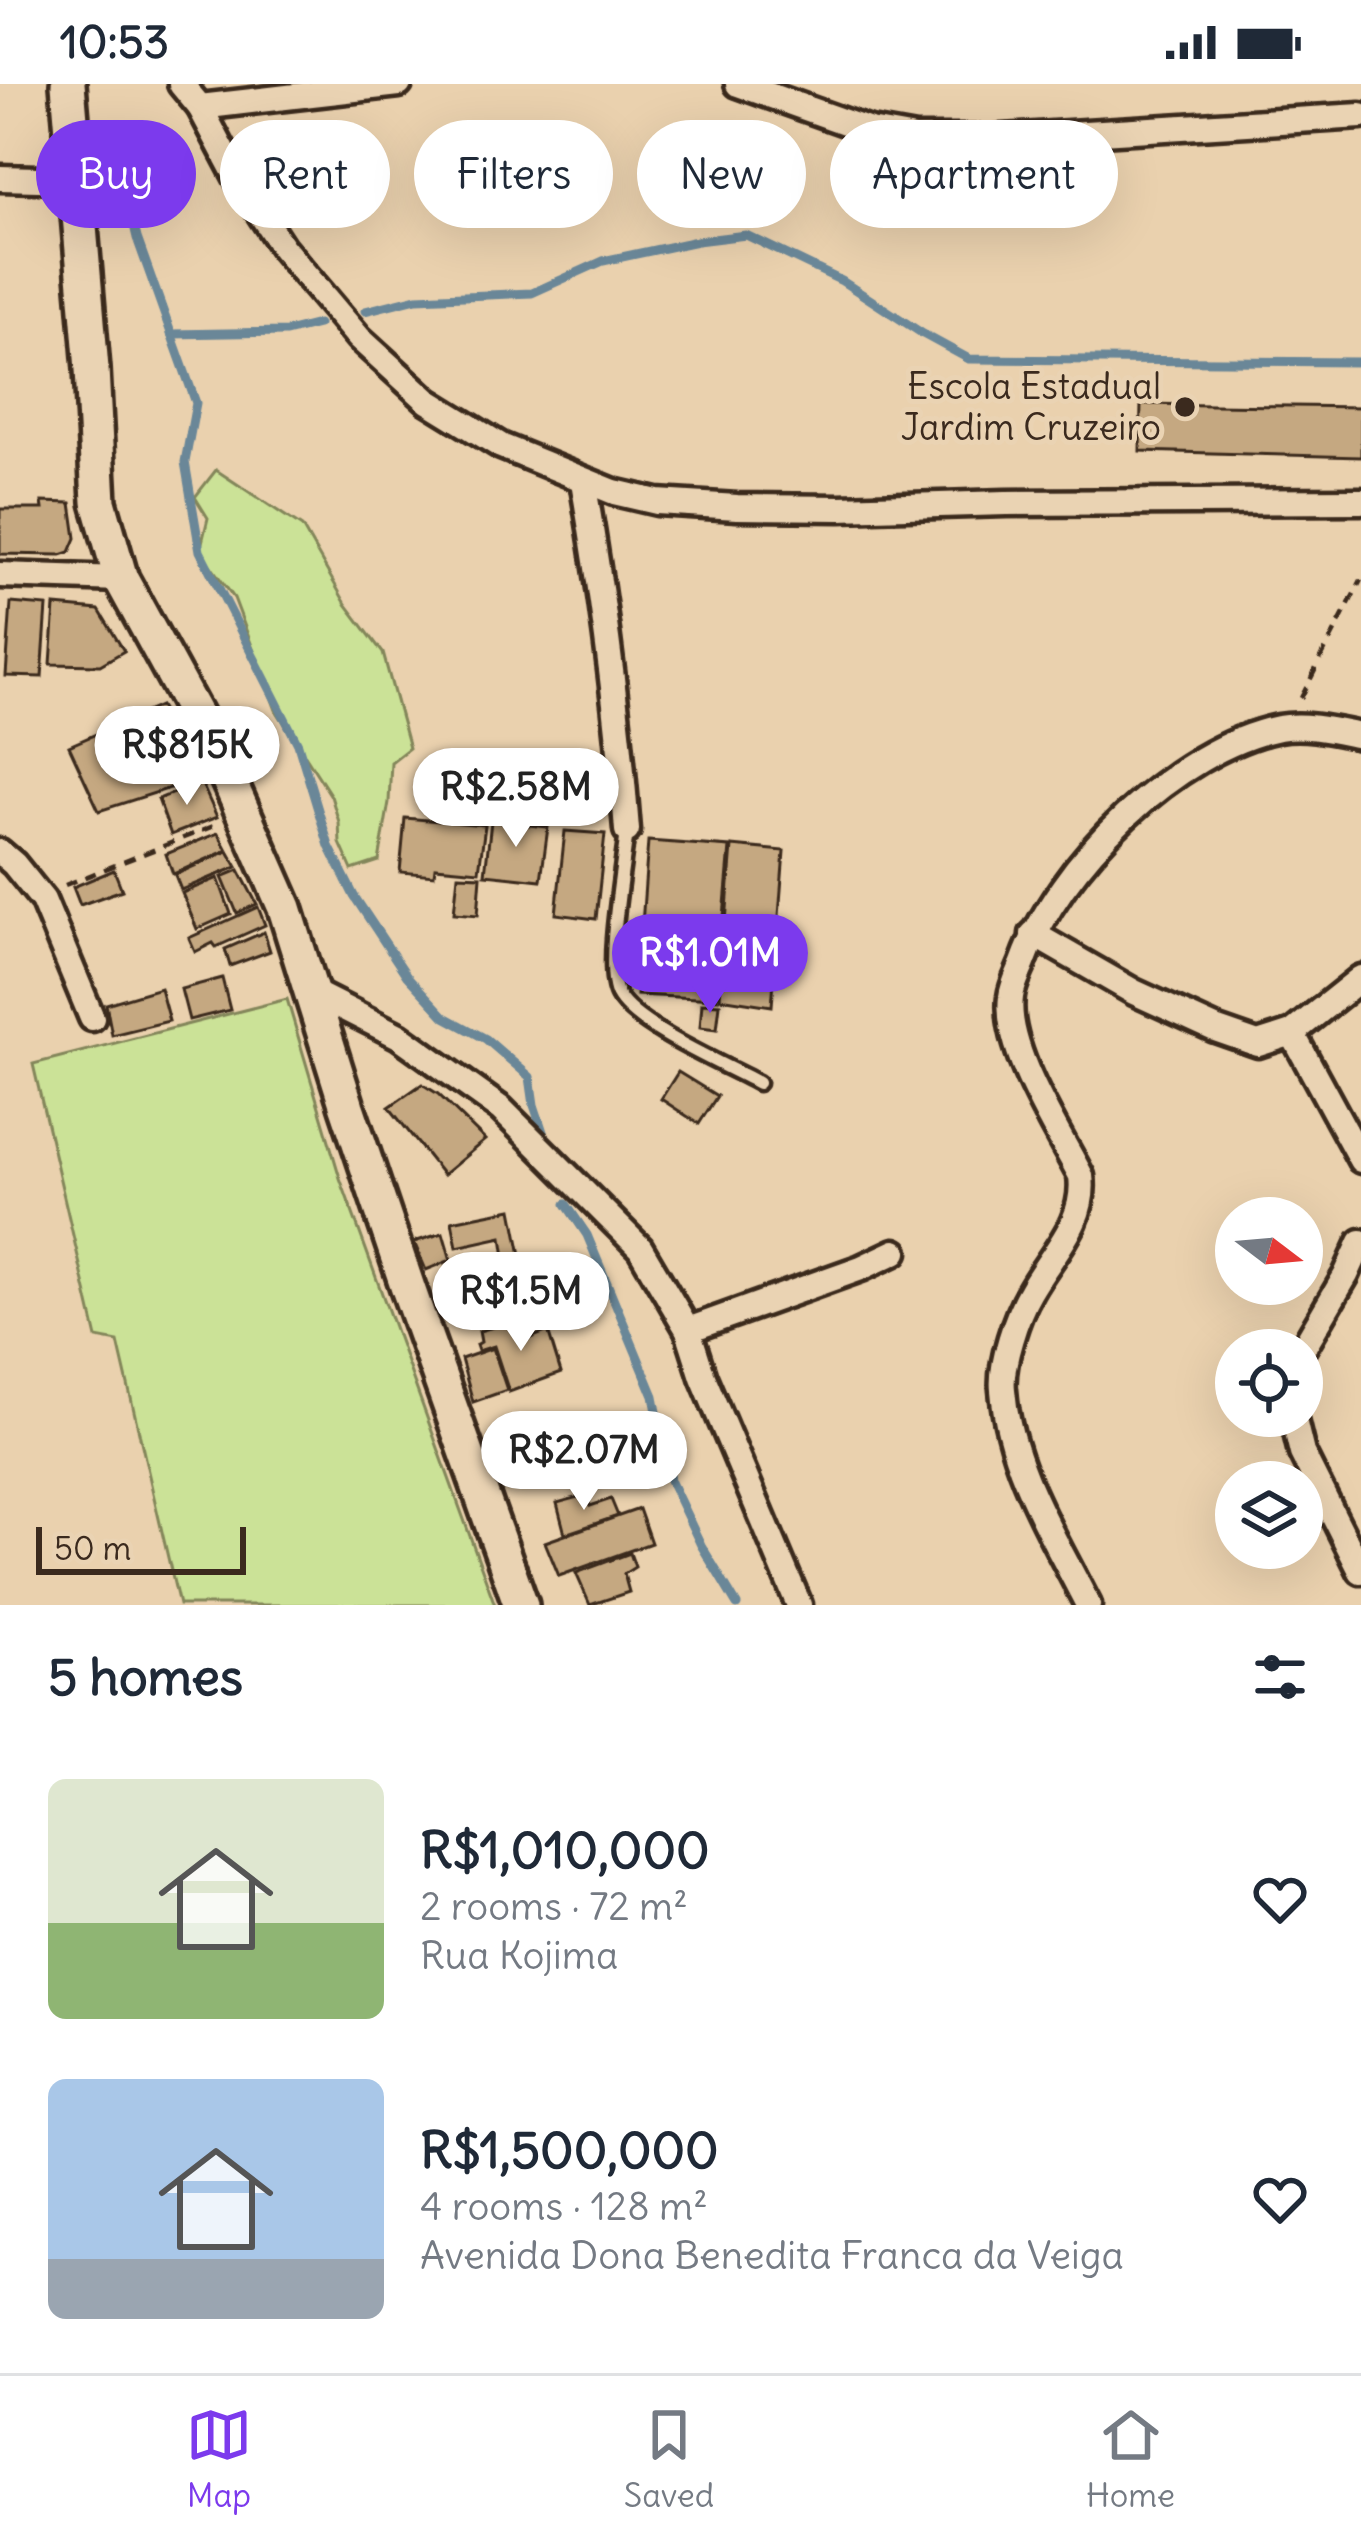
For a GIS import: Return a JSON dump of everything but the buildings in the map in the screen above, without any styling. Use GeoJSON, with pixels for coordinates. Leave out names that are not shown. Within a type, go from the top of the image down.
{"type":"FeatureCollection","features":[{"type":"Feature","properties":{"kind":"main road"},"geometry":{"type":"LineString","coordinates":[[68,84],[71,120]]}},
{"type":"Feature","properties":{"kind":"main road"},"geometry":{"type":"LineString","coordinates":[[80,228],[99,502],[121,579],[220,760],[285,908],[400,1266],[520,1605]]}},
{"type":"Feature","properties":{"kind":"street"},"geometry":{"type":"LineString","coordinates":[[181,84],[200,107],[239,181],[283,248],[359,338],[428,400],[501,446],[614,492],[657,502],[737,507],[1361,501]]}},
{"type":"Feature","properties":{"kind":"street"},"geometry":{"type":"LineString","coordinates":[[200,107],[399,84]]}},
{"type":"Feature","properties":{"kind":"street"},"geometry":{"type":"LineString","coordinates":[[737,84],[870,131],[915,139],[986,139],[1361,116]]}},
{"type":"Feature","properties":{"kind":"street"},"geometry":{"type":"LineString","coordinates":[[0,178],[36,179]]}},
{"type":"Feature","properties":{"kind":"street"},"geometry":{"type":"LineString","coordinates":[[583,481],[618,714],[627,830]]}},
{"type":"Feature","properties":{"kind":"street"},"geometry":{"type":"LineString","coordinates":[[0,575],[121,579]]}},
{"type":"Feature","properties":{"kind":"street"},"geometry":{"type":"LineString","coordinates":[[1088,1605],[1024,1478],[1002,1389],[1004,1366],[1028,1294],[1082,1202],[1081,1176],[1030,1079],[1012,1026],[1011,997],[1033,934],[1062,886],[1113,826],[1168,780],[1259,733],[1286,727],[1361,736]]}},
{"type":"Feature","properties":{"kind":"street"},"geometry":{"type":"LineString","coordinates":[[0,852],[40,896],[92,1018]]}},
{"type":"Feature","properties":{"kind":"street"},"geometry":{"type":"LineString","coordinates":[[1033,934],[1133,992],[1258,1044],[1292,1033],[1361,978]]}},
{"type":"Feature","properties":{"kind":"street"},"geometry":{"type":"LineString","coordinates":[[314,993],[399,1036],[501,1109],[640,1248],[688,1330],[703,1377],[799,1605]]}},
{"type":"Feature","properties":{"kind":"street"},"geometry":{"type":"LineString","coordinates":[[1292,1033],[1361,1160]]}},
{"type":"Feature","properties":{"kind":"street"},"geometry":{"type":"LineString","coordinates":[[1314,1329],[1361,1242]]}},
{"type":"Feature","properties":{"kind":"street"},"geometry":{"type":"LineString","coordinates":[[688,1330],[895,1252]]}},
{"type":"Feature","properties":{"kind":"street"},"geometry":{"type":"LineString","coordinates":[[1298,1437],[1361,1571]]}},
{"type":"Feature","properties":{"kind":"lane"},"geometry":{"type":"LineString","coordinates":[[627,830],[612,970],[617,994],[636,1016],[758,1083]]}},
{"type":"Feature","properties":{"kind":"path"},"geometry":{"type":"LineString","coordinates":[[1286,727],[1361,580]]}},
{"type":"Feature","properties":{"kind":"path"},"geometry":{"type":"LineString","coordinates":[[40,896],[244,814]]}},
{"type":"Feature","properties":{"kind":"green space"},"geometry":{"type":"Polygon","coordinates":[[[216,470],[302,527],[346,604],[383,653],[409,748],[391,762],[379,861],[352,870],[340,843],[331,796],[276,710],[234,598],[200,551],[208,518],[195,497],[216,470]]]}},
{"type":"Feature","properties":{"kind":"green space"},"geometry":{"type":"Polygon","coordinates":[[[287,999],[340,1178],[495,1605],[179,1605],[118,1342],[97,1338],[33,1064],[287,999]]]}},
{"type":"Feature","properties":{"kind":"waterway"},"geometry":{"type":"LineString","coordinates":[[135,228],[196,403],[185,462],[200,551],[298,744],[329,846],[354,896],[407,976],[445,1017],[486,1039],[530,1077],[544,1135]]}},
{"type":"Feature","properties":{"kind":"waterway"},"geometry":{"type":"LineString","coordinates":[[365,311],[417,298],[532,293],[603,261],[746,235],[842,281],[969,359],[1361,362]]}},
{"type":"Feature","properties":{"kind":"waterway"},"geometry":{"type":"LineString","coordinates":[[171,334],[286,332],[318,324]]}},
{"type":"Feature","properties":{"kind":"waterway"},"geometry":{"type":"LineString","coordinates":[[566,1204],[587,1235],[654,1396],[670,1480],[737,1605]]}},
{"type":"Feature","properties":{"kind":"place","name":"Escola Estadual Jardim Cruzeiro"},"geometry":{"type":"Point","coordinates":[1185,407]}}]}
